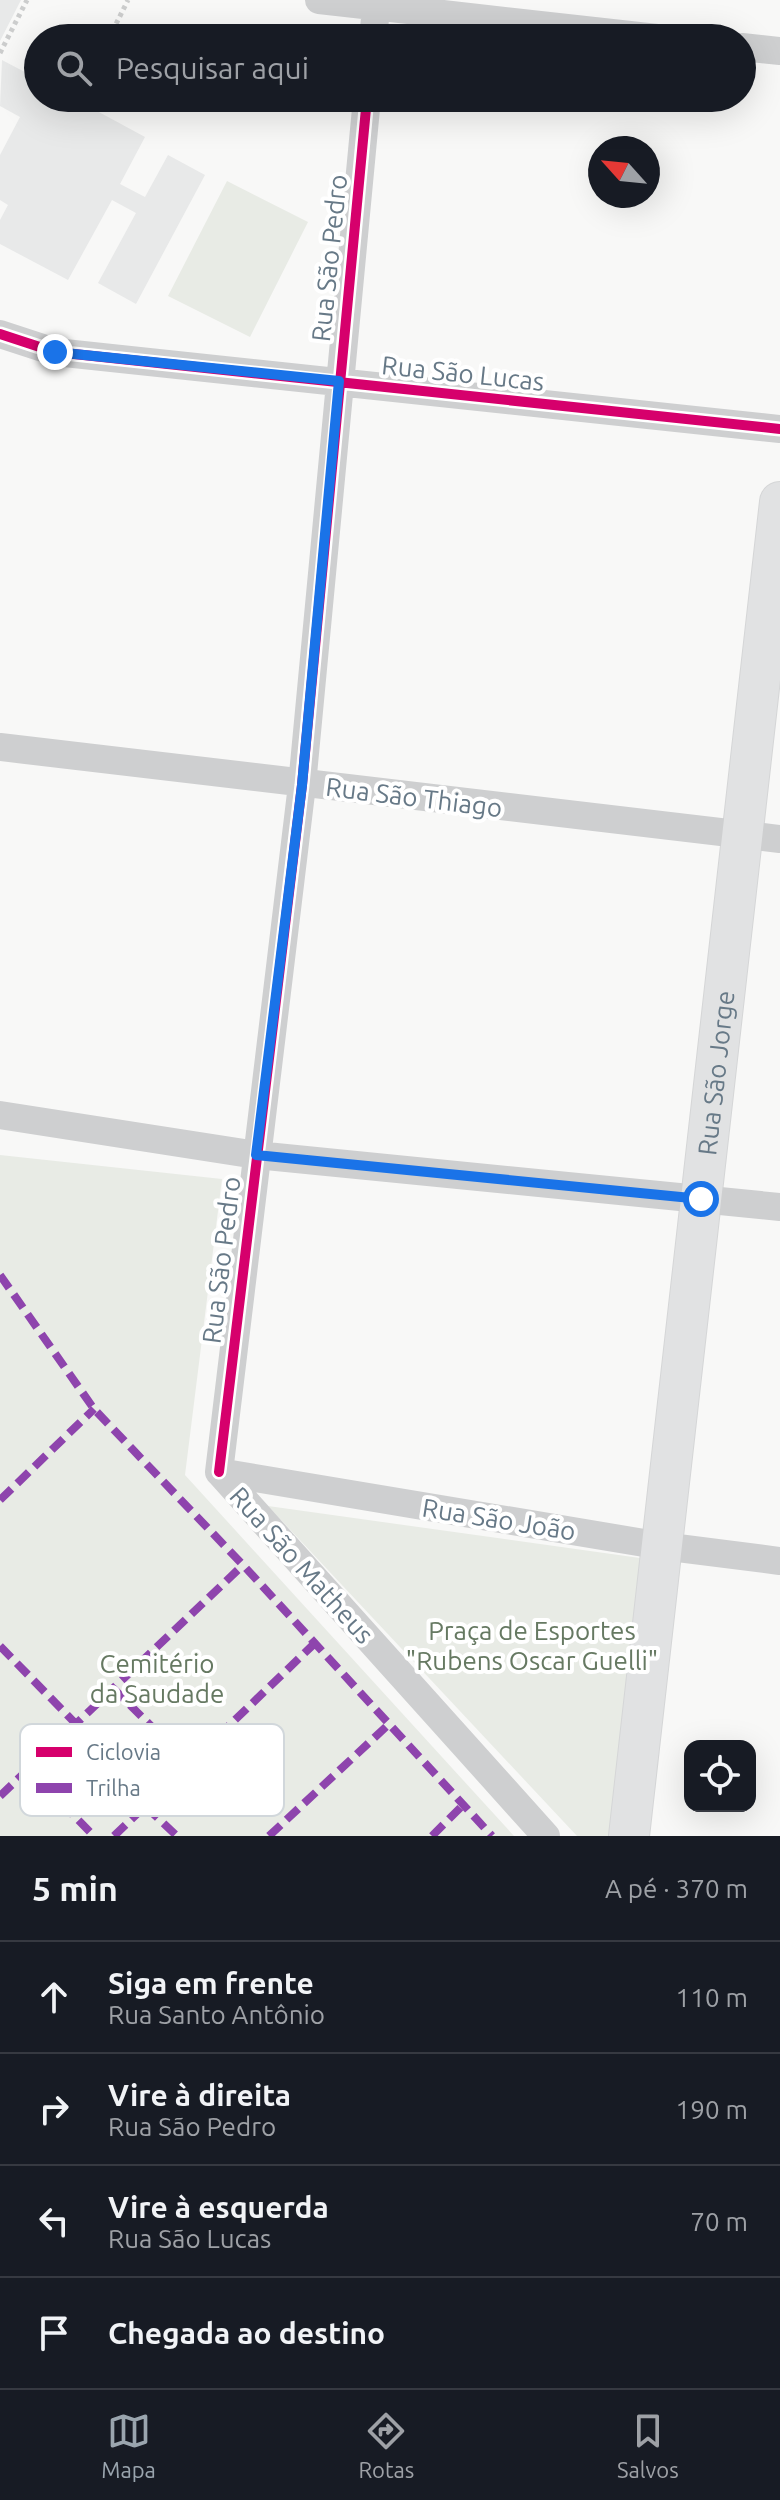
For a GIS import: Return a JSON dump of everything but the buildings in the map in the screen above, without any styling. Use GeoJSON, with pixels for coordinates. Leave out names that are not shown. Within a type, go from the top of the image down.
{"type":"FeatureCollection","features":[{"type":"Feature","properties":{"kind":"main road","name":"Rua São Jorge"},"geometry":{"type":"LineString","coordinates":[[629,1836],[701,1199],[761,837],[780,502]]}},
{"type":"Feature","properties":{"kind":"street"},"geometry":{"type":"LineString","coordinates":[[319,0],[542,24]]}},
{"type":"Feature","properties":{"kind":"street"},"geometry":{"type":"LineString","coordinates":[[375,24],[377,4]]}},
{"type":"Feature","properties":{"kind":"street"},"geometry":{"type":"LineString","coordinates":[[756,48],[780,51]]}},
{"type":"Feature","properties":{"kind":"street","name":"Rua São Pedro"},"geometry":{"type":"LineString","coordinates":[[219,1472],[302,785],[366,112]]}},
{"type":"Feature","properties":{"kind":"street","name":"Rua São Lucas"},"geometry":{"type":"LineString","coordinates":[[0,334],[55,352],[780,429]]}},
{"type":"Feature","properties":{"kind":"street","name":"Rua São Thiago"},"geometry":{"type":"LineString","coordinates":[[0,747],[761,837]]}},
{"type":"Feature","properties":{"kind":"street"},"geometry":{"type":"LineString","coordinates":[[0,1115],[256,1155],[780,1207]]}},
{"type":"Feature","properties":{"kind":"street","name":"Rua São João"},"geometry":{"type":"LineString","coordinates":[[219,1472],[662,1546],[780,1561]]}},
{"type":"Feature","properties":{"kind":"street","name":"Rua São Matheus"},"geometry":{"type":"LineString","coordinates":[[219,1472],[546,1836]]}},
{"type":"Feature","properties":{"kind":"path"},"geometry":{"type":"LineString","coordinates":[[0,53],[27,0]]}},
{"type":"Feature","properties":{"kind":"path"},"geometry":{"type":"LineString","coordinates":[[116,24],[128,0]]}},
{"type":"Feature","properties":{"kind":"shaded area"},"geometry":{"type":"Polygon","coordinates":[[[0,0],[21,0],[0,41],[0,0]]]}},
{"type":"Feature","properties":{"kind":"shaded area"},"geometry":{"type":"Polygon","coordinates":[[[2,60],[24,72],[24,112],[99,112],[145,137],[120,184],[145,197],[168,155],[205,175],[136,304],[98,283],[136,213],[112,200],[68,280],[0,244],[0,220],[8,205],[0,200],[0,155],[20,117],[0,106],[2,60]]]}},
{"type":"Feature","properties":{"kind":"green space"},"geometry":{"type":"Polygon","coordinates":[[[227,181],[308,222],[250,337],[168,296],[227,181]]]}},
{"type":"Feature","properties":{"kind":"green space","name":"Cemitério da Saudade"},"geometry":{"type":"Polygon","coordinates":[[[0,1155],[222,1179],[185,1475],[514,1836],[0,1836],[0,1155]]]}},
{"type":"Feature","properties":{"kind":"green space","name":"Praça de Esportes \"Rubens Oscar Guelli\""},"geometry":{"type":"Polygon","coordinates":[[[268,1506],[640,1558],[612,1836],[577,1836],[268,1506]]]}},
{"type":"Feature","properties":{"kind":"marked path"},"geometry":{"type":"LineString","coordinates":[[0,1275],[94,1409],[243,1565],[492,1836]]}},
{"type":"Feature","properties":{"kind":"marked path"},"geometry":{"type":"LineString","coordinates":[[0,1500],[94,1409]]}},
{"type":"Feature","properties":{"kind":"marked path"},"geometry":{"type":"LineString","coordinates":[[76,1724],[243,1565]]}},
{"type":"Feature","properties":{"kind":"marked path"},"geometry":{"type":"LineString","coordinates":[[231,1724],[315,1643]]}},
{"type":"Feature","properties":{"kind":"marked path"},"geometry":{"type":"LineString","coordinates":[[0,1646],[75,1723]]}},
{"type":"Feature","properties":{"kind":"marked path"},"geometry":{"type":"LineString","coordinates":[[113,1688],[149,1724]]}},
{"type":"Feature","properties":{"kind":"marked path"},"geometry":{"type":"LineString","coordinates":[[269,1836],[389,1724]]}},
{"type":"Feature","properties":{"kind":"marked path"},"geometry":{"type":"LineString","coordinates":[[0,1796],[20,1777]]}},
{"type":"Feature","properties":{"kind":"marked path"},"geometry":{"type":"LineString","coordinates":[[432,1836],[463,1805]]}},
{"type":"Feature","properties":{"kind":"marked path"},"geometry":{"type":"LineString","coordinates":[[74,1816],[94,1836]]}},
{"type":"Feature","properties":{"kind":"marked path"},"geometry":{"type":"LineString","coordinates":[[114,1836],[135,1816]]}},
{"type":"Feature","properties":{"kind":"marked path"},"geometry":{"type":"LineString","coordinates":[[156,1816],[177,1836]]}},
{"type":"Feature","properties":{"kind":"cycle path"},"geometry":{"type":"LineString","coordinates":[[219,1472],[302,785],[366,112]]}},
{"type":"Feature","properties":{"kind":"cycle path"},"geometry":{"type":"LineString","coordinates":[[0,334],[55,352],[780,429]]}},
{"type":"Feature","properties":{"kind":"route"},"geometry":{"type":"LineString","coordinates":[[55,352],[339,381],[302,785],[256,1155],[701,1199]]}}]}
